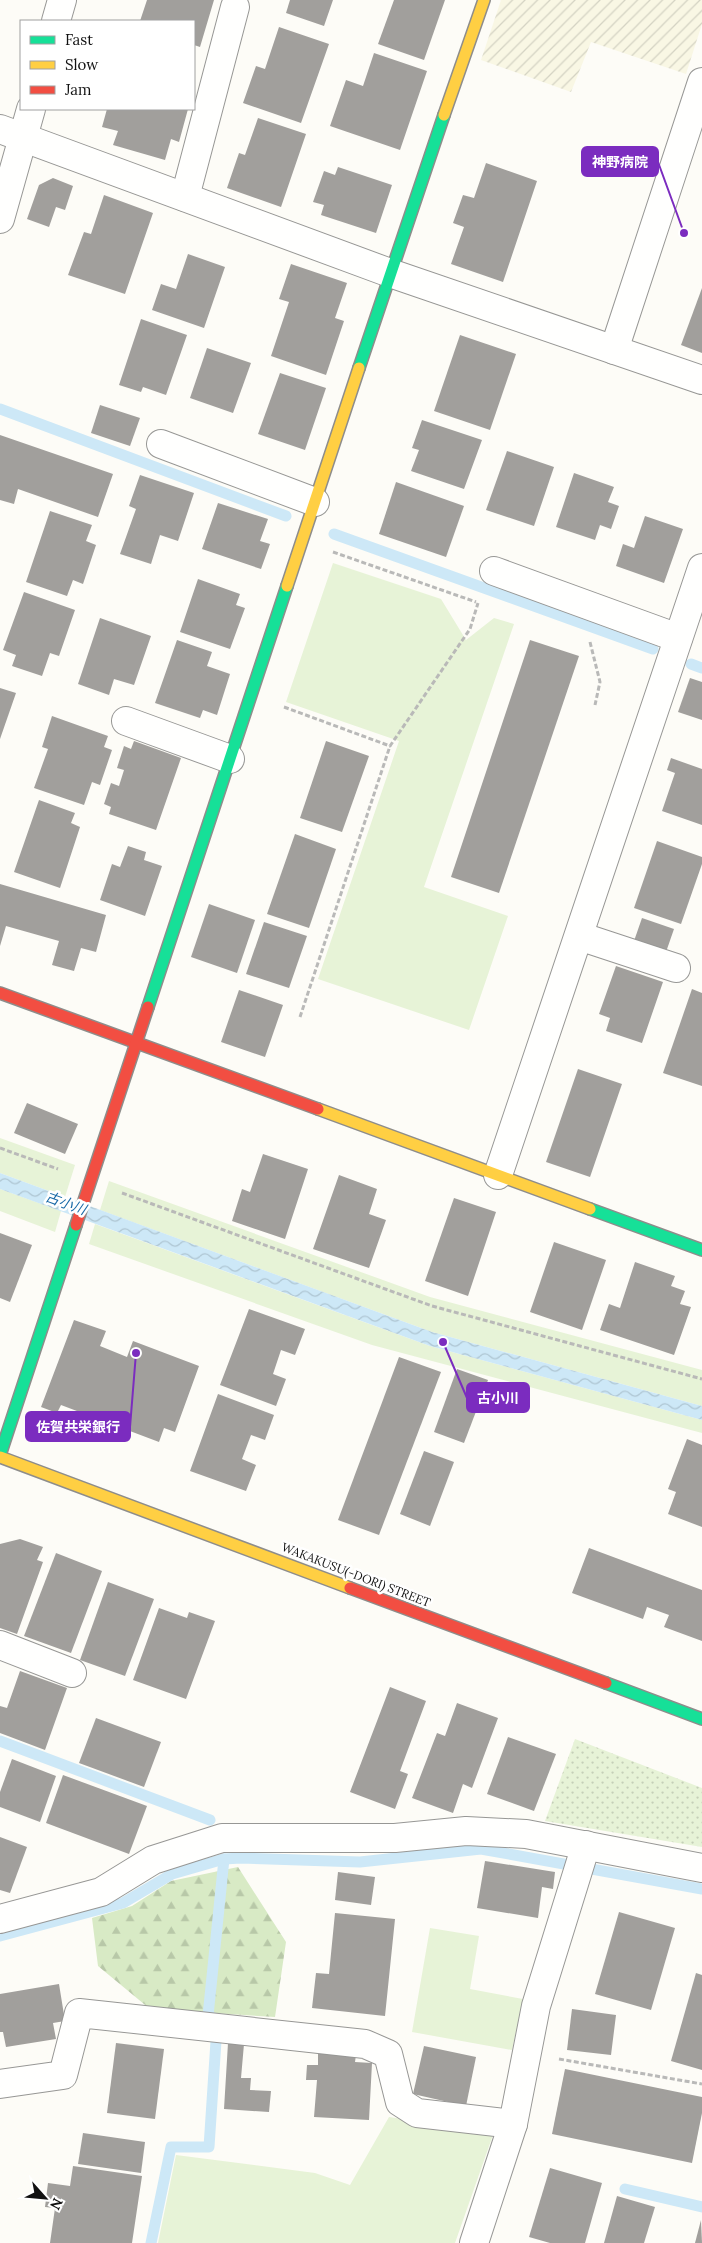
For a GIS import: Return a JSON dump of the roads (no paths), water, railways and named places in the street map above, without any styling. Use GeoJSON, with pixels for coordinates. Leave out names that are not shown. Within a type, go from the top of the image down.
{"type":"FeatureCollection","features":[{"type":"Feature","properties":{"kind":"street"},"geometry":{"type":"LineString","coordinates":[[56,20],[62,0]]}},
{"type":"Feature","properties":{"kind":"street"},"geometry":{"type":"LineString","coordinates":[[0,1456],[390,273],[484,0]]}},
{"type":"Feature","properties":{"kind":"street"},"geometry":{"type":"LineString","coordinates":[[185,197],[235,7]]}},
{"type":"Feature","properties":{"kind":"street"},"geometry":{"type":"LineString","coordinates":[[614,350],[702,82]]}},
{"type":"Feature","properties":{"kind":"street"},"geometry":{"type":"LineString","coordinates":[[0,219],[11,133],[30,110]]}},
{"type":"Feature","properties":{"kind":"street"},"geometry":{"type":"LineString","coordinates":[[11,133],[390,273],[702,380]]}},
{"type":"Feature","properties":{"kind":"street"},"geometry":{"type":"LineString","coordinates":[[161,444],[315,502]]}},
{"type":"Feature","properties":{"kind":"street"},"geometry":{"type":"LineString","coordinates":[[498,1175],[702,568]]}},
{"type":"Feature","properties":{"kind":"street"},"geometry":{"type":"LineString","coordinates":[[494,571],[678,638]]}},
{"type":"Feature","properties":{"kind":"street"},"geometry":{"type":"LineString","coordinates":[[126,721],[230,759]]}},
{"type":"Feature","properties":{"kind":"street"},"geometry":{"type":"LineString","coordinates":[[579,936],[676,968]]}},
{"type":"Feature","properties":{"kind":"street"},"geometry":{"type":"LineString","coordinates":[[0,993],[702,1250]]}},
{"type":"Feature","properties":{"kind":"street","name":"WAKAKUSU(-DORI) STREET"},"geometry":{"type":"LineString","coordinates":[[0,1456],[702,1719]]}},
{"type":"Feature","properties":{"kind":"street"},"geometry":{"type":"LineString","coordinates":[[0,1645],[72,1673]]}},
{"type":"Feature","properties":{"kind":"street"},"geometry":{"type":"LineString","coordinates":[[0,1918],[100,1892],[153,1860],[222,1838],[396,1838],[466,1831],[526,1834],[586,1844],[702,1868]]}},
{"type":"Feature","properties":{"kind":"street"},"geometry":{"type":"LineString","coordinates":[[474,2243],[500,2122],[527,2053],[536,2006],[586,1844]]}},
{"type":"Feature","properties":{"kind":"street"},"geometry":{"type":"LineString","coordinates":[[0,2084],[64,2075],[79,2014],[365,2044],[388,2054],[400,2102],[417,2113],[500,2122]]}},
{"type":"Feature","properties":{"kind":"water"},"geometry":{"type":"Polygon","coordinates":[[[0,1173],[432,1332],[702,1406],[702,1420],[430,1346],[0,1189],[0,1173]]]}},
{"type":"Feature","properties":{"kind":"waterway"},"geometry":{"type":"LineString","coordinates":[[0,409],[286,516]]}},
{"type":"Feature","properties":{"kind":"waterway"},"geometry":{"type":"LineString","coordinates":[[334,534],[653,649]]}},
{"type":"Feature","properties":{"kind":"waterway"},"geometry":{"type":"LineString","coordinates":[[691,664],[702,668]]}},
{"type":"Feature","properties":{"kind":"waterway"},"geometry":{"type":"LineString","coordinates":[[0,1741],[210,1820]]}},
{"type":"Feature","properties":{"kind":"waterway"},"geometry":{"type":"LineString","coordinates":[[0,1936],[123,1903],[172,1874],[224,1859],[360,1862],[481,1849],[702,1889]]}},
{"type":"Feature","properties":{"kind":"waterway"},"geometry":{"type":"LineString","coordinates":[[217,2019],[208,2016],[224,1859]]}},
{"type":"Feature","properties":{"kind":"waterway"},"geometry":{"type":"LineString","coordinates":[[151,2243],[171,2147],[209,2147],[216,2041]]}},
{"type":"Feature","properties":{"kind":"waterway"},"geometry":{"type":"LineString","coordinates":[[625,2189],[702,2207]]}},
{"type":"Feature","properties":{"kind":"place","name":"神野病院"},"geometry":{"type":"Point","coordinates":[684,233]}},
{"type":"Feature","properties":{"kind":"place","name":"古小川"},"geometry":{"type":"Point","coordinates":[443,1342]}},
{"type":"Feature","properties":{"kind":"place","name":"佐賀共栄銀行"},"geometry":{"type":"Point","coordinates":[136,1353]}}]}
